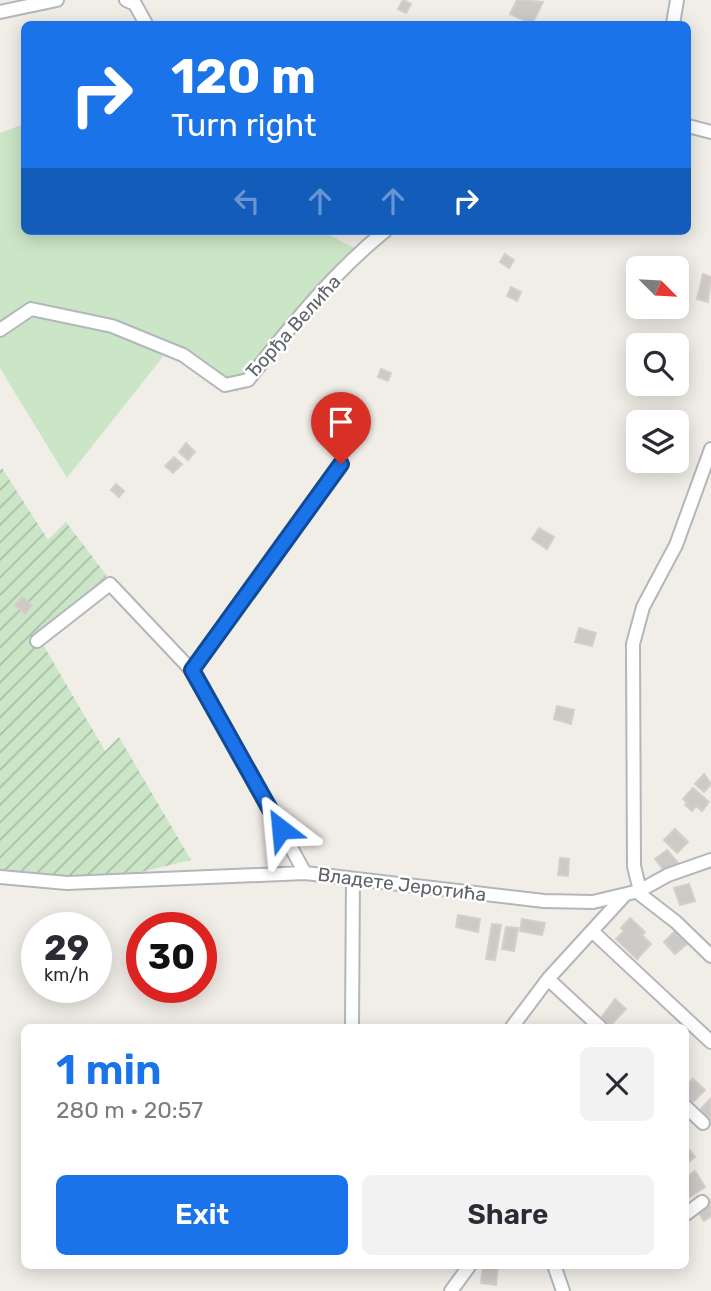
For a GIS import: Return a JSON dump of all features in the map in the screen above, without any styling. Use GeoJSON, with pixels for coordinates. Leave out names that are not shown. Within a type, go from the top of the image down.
{"type":"FeatureCollection","features":[{"type":"Feature","properties":{"kind":"street"},"geometry":{"type":"LineString","coordinates":[[0,12],[18,4],[57,0]]}},
{"type":"Feature","properties":{"kind":"street"},"geometry":{"type":"LineString","coordinates":[[126,0],[135,4],[144,21]]}},
{"type":"Feature","properties":{"kind":"street"},"geometry":{"type":"LineString","coordinates":[[674,21],[677,0]]}},
{"type":"Feature","properties":{"kind":"street"},"geometry":{"type":"LineString","coordinates":[[691,127],[711,132]]}},
{"type":"Feature","properties":{"kind":"street","name":"Ђорђа Велића"},"geometry":{"type":"LineString","coordinates":[[0,330],[30,309],[98,323],[183,355],[225,385],[248,380],[290,327],[363,249],[380,235]]}},
{"type":"Feature","properties":{"kind":"street"},"geometry":{"type":"LineString","coordinates":[[711,449],[676,545],[643,607],[633,644],[634,866],[639,891],[711,956]]}},
{"type":"Feature","properties":{"kind":"street"},"geometry":{"type":"LineString","coordinates":[[192,670],[341,464]]}},
{"type":"Feature","properties":{"kind":"street"},"geometry":{"type":"LineString","coordinates":[[37,641],[110,584],[192,670],[305,873]]}},
{"type":"Feature","properties":{"kind":"street","name":"Владете Јеротића"},"geometry":{"type":"LineString","coordinates":[[0,877],[67,883],[305,873],[544,901],[593,902],[623,897],[668,875],[711,860]]}},
{"type":"Feature","properties":{"kind":"street"},"geometry":{"type":"LineString","coordinates":[[352,1024],[353,879]]}},
{"type":"Feature","properties":{"kind":"street"},"geometry":{"type":"LineString","coordinates":[[514,1024],[548,979],[623,897]]}},
{"type":"Feature","properties":{"kind":"street"},"geometry":{"type":"LineString","coordinates":[[592,931],[711,1042]]}},
{"type":"Feature","properties":{"kind":"street"},"geometry":{"type":"LineString","coordinates":[[548,979],[597,1024]]}},
{"type":"Feature","properties":{"kind":"street"},"geometry":{"type":"LineString","coordinates":[[689,1110],[703,1123]]}},
{"type":"Feature","properties":{"kind":"street"},"geometry":{"type":"LineString","coordinates":[[689,1212],[702,1202]]}},
{"type":"Feature","properties":{"kind":"street"},"geometry":{"type":"LineString","coordinates":[[451,1291],[468,1269]]}},
{"type":"Feature","properties":{"kind":"street"},"geometry":{"type":"LineString","coordinates":[[555,1269],[563,1291]]}},
{"type":"Feature","properties":{"kind":"green space"},"geometry":{"type":"Polygon","coordinates":[[[21,125],[21,235],[330,235],[358,250],[285,331],[237,392],[173,344],[67,478],[0,368],[0,133],[21,125]]]}},
{"type":"Feature","properties":{"kind":"green space"},"geometry":{"type":"Polygon","coordinates":[[[2,468],[48,540],[66,522],[107,576],[38,636],[105,751],[119,737],[191,860],[108,880],[0,870],[2,468]]]}},
{"type":"Feature","properties":{"kind":"building"},"geometry":{"type":"Polygon","coordinates":[[[403,0],[411,4],[406,13],[398,9],[403,0]]]}},
{"type":"Feature","properties":{"kind":"building"},"geometry":{"type":"Polygon","coordinates":[[[517,0],[543,2],[534,21],[525,21],[510,14],[517,0]]]}},
{"type":"Feature","properties":{"kind":"building"},"geometry":{"type":"Polygon","coordinates":[[[505,254],[514,260],[509,268],[500,262],[505,254]]]}},
{"type":"Feature","properties":{"kind":"building"},"geometry":{"type":"Polygon","coordinates":[[[703,274],[711,277],[708,302],[697,299],[703,274]]]}},
{"type":"Feature","properties":{"kind":"building"},"geometry":{"type":"Polygon","coordinates":[[[511,287],[521,292],[517,301],[507,296],[511,287]]]}},
{"type":"Feature","properties":{"kind":"building"},"geometry":{"type":"Polygon","coordinates":[[[381,369],[391,373],[388,381],[378,377],[381,369]]]}},
{"type":"Feature","properties":{"kind":"building"},"geometry":{"type":"Polygon","coordinates":[[[186,443],[195,452],[188,460],[179,452],[186,443]]]}},
{"type":"Feature","properties":{"kind":"building"},"geometry":{"type":"Polygon","coordinates":[[[174,457],[182,464],[173,473],[165,466],[174,457]]]}},
{"type":"Feature","properties":{"kind":"building"},"geometry":{"type":"Polygon","coordinates":[[[116,484],[124,491],[119,497],[111,490],[116,484]]]}},
{"type":"Feature","properties":{"kind":"building"},"geometry":{"type":"Polygon","coordinates":[[[539,528],[554,537],[547,549],[532,539],[539,528]]]}},
{"type":"Feature","properties":{"kind":"building"},"geometry":{"type":"Polygon","coordinates":[[[22,597],[32,605],[25,614],[15,605],[22,597]]]}},
{"type":"Feature","properties":{"kind":"building"},"geometry":{"type":"Polygon","coordinates":[[[579,628],[596,633],[592,646],[575,642],[579,628]]]}},
{"type":"Feature","properties":{"kind":"building"},"geometry":{"type":"Polygon","coordinates":[[[557,706],[574,710],[571,724],[554,719],[557,706]]]}},
{"type":"Feature","properties":{"kind":"building"},"geometry":{"type":"Polygon","coordinates":[[[704,774],[711,784],[704,792],[695,784],[704,774]]]}},
{"type":"Feature","properties":{"kind":"building"},"geometry":{"type":"Polygon","coordinates":[[[693,788],[709,802],[702,811],[696,806],[692,811],[685,805],[687,803],[683,799],[693,788]]]}},
{"type":"Feature","properties":{"kind":"building"},"geometry":{"type":"Polygon","coordinates":[[[675,829],[688,842],[677,853],[664,840],[675,829]]]}},
{"type":"Feature","properties":{"kind":"building"},"geometry":{"type":"Polygon","coordinates":[[[667,850],[679,864],[666,873],[655,859],[667,850]]]}},
{"type":"Feature","properties":{"kind":"building"},"geometry":{"type":"Polygon","coordinates":[[[560,858],[569,859],[568,876],[558,875],[560,858]]]}},
{"type":"Feature","properties":{"kind":"building"},"geometry":{"type":"Polygon","coordinates":[[[689,884],[695,901],[680,905],[674,888],[689,884]]]}},
{"type":"Feature","properties":{"kind":"building"},"geometry":{"type":"Polygon","coordinates":[[[458,915],[480,919],[478,932],[456,927],[458,915]]]}},
{"type":"Feature","properties":{"kind":"building"},"geometry":{"type":"Polygon","coordinates":[[[630,918],[645,932],[642,935],[651,944],[637,959],[616,939],[624,931],[621,928],[630,918]]]}},
{"type":"Feature","properties":{"kind":"building"},"geometry":{"type":"Polygon","coordinates":[[[522,919],[545,923],[542,935],[520,931],[522,919]]]}},
{"type":"Feature","properties":{"kind":"building"},"geometry":{"type":"Polygon","coordinates":[[[492,924],[501,925],[495,960],[486,959],[492,924]]]}},
{"type":"Feature","properties":{"kind":"building"},"geometry":{"type":"Polygon","coordinates":[[[506,927],[518,928],[514,951],[502,949],[506,927]]]}},
{"type":"Feature","properties":{"kind":"building"},"geometry":{"type":"Polygon","coordinates":[[[675,931],[687,944],[675,954],[664,942],[675,931]]]}},
{"type":"Feature","properties":{"kind":"building"},"geometry":{"type":"Polygon","coordinates":[[[615,999],[626,1009],[612,1024],[601,1018],[615,999]]]}},
{"type":"Feature","properties":{"kind":"building"},"geometry":{"type":"Polygon","coordinates":[[[693,1079],[705,1090],[691,1104],[689,1102],[689,1083],[693,1079]]]}},
{"type":"Feature","properties":{"kind":"building"},"geometry":{"type":"Polygon","coordinates":[[[711,1098],[711,1118],[709,1120],[699,1111],[711,1098]]]}},
{"type":"Feature","properties":{"kind":"building"},"geometry":{"type":"Polygon","coordinates":[[[689,1149],[695,1157],[689,1162],[689,1149]]]}},
{"type":"Feature","properties":{"kind":"building"},"geometry":{"type":"Polygon","coordinates":[[[695,1171],[705,1187],[690,1197],[689,1196],[689,1175],[695,1171]]]}},
{"type":"Feature","properties":{"kind":"building"},"geometry":{"type":"Polygon","coordinates":[[[711,1199],[711,1216],[704,1221],[696,1209],[711,1199]]]}},
{"type":"Feature","properties":{"kind":"building"},"geometry":{"type":"Polygon","coordinates":[[[483,1269],[498,1269],[496,1285],[481,1283],[483,1269]]]}},
{"type":"Feature","properties":{"kind":"route"},"geometry":{"type":"LineString","coordinates":[[281,829],[192,670],[341,464]]}}]}
